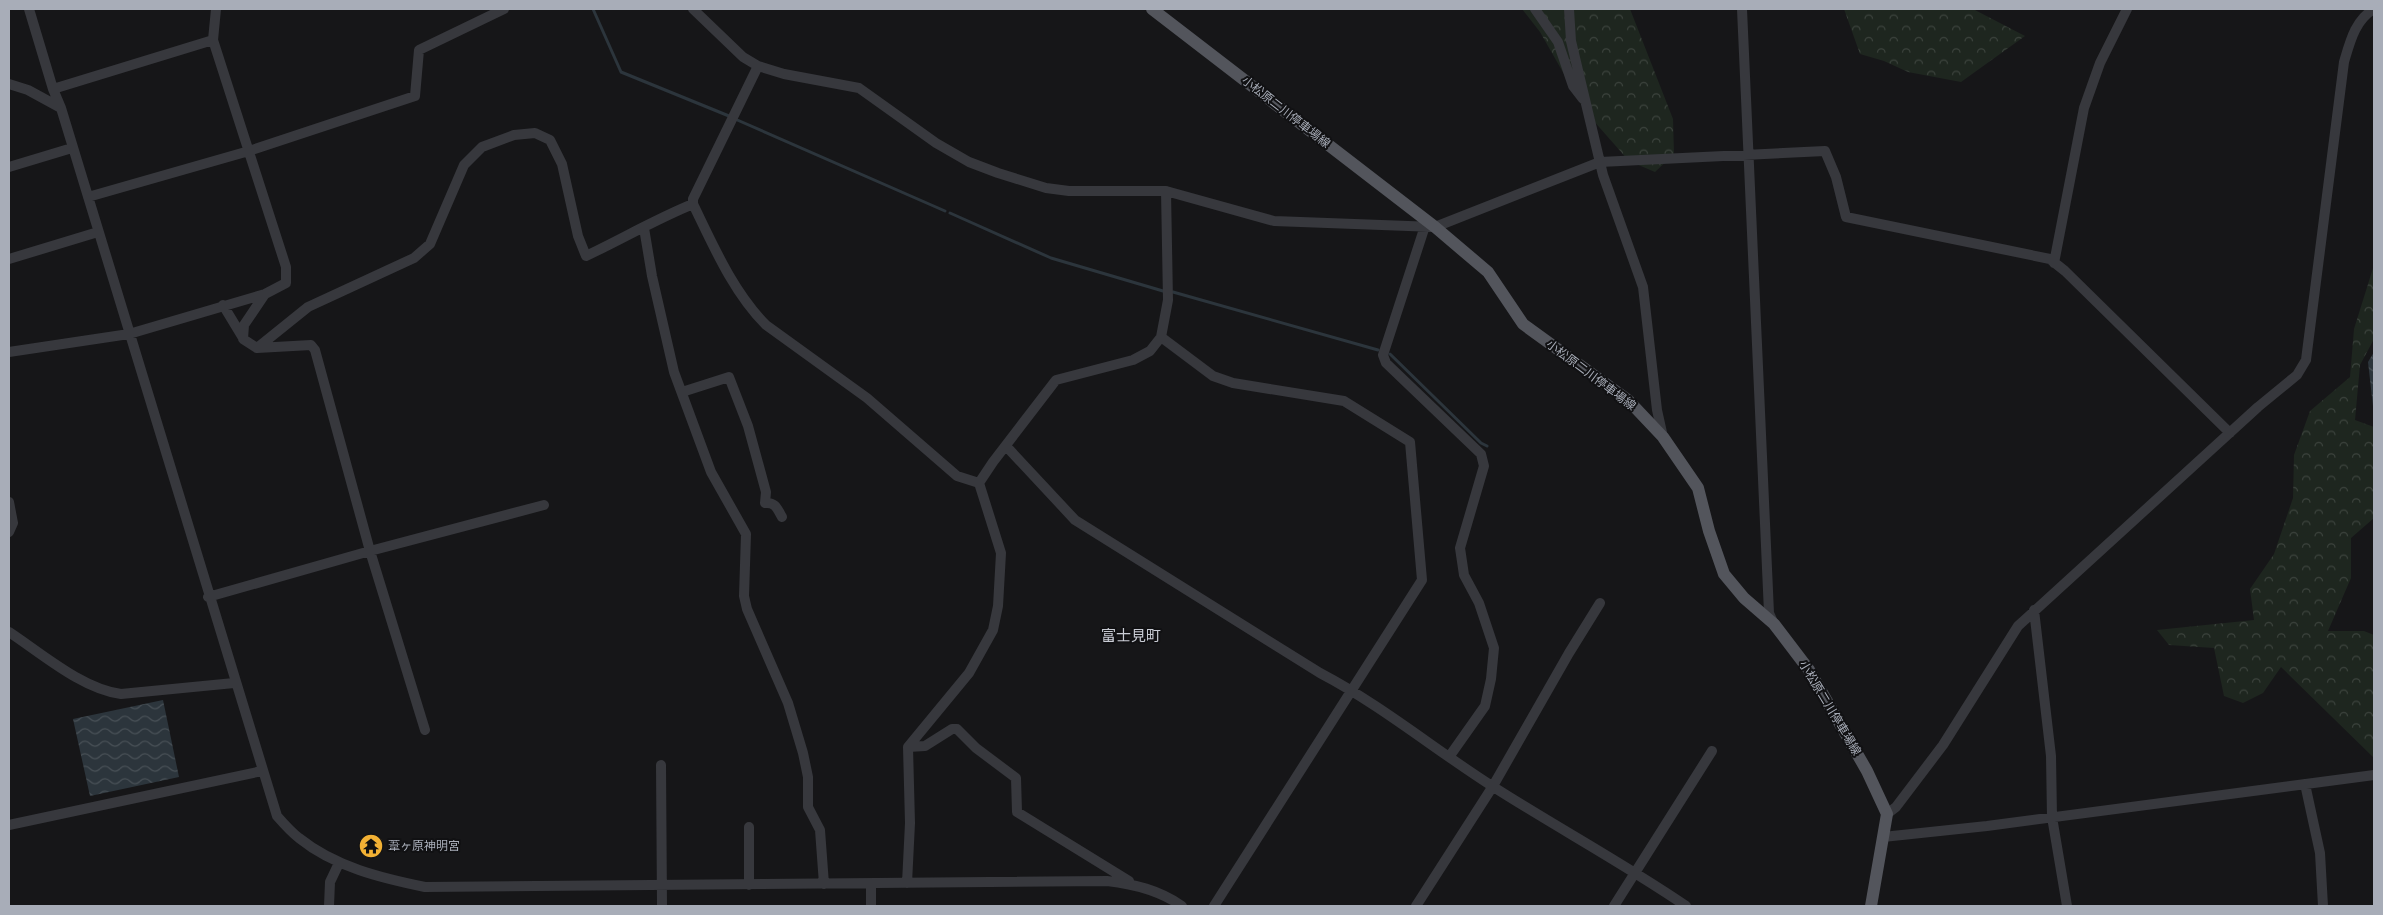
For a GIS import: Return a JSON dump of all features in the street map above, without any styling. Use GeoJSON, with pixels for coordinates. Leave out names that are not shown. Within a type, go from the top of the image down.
{"type":"FeatureCollection","features":[{"type":"Feature","properties":{"kind":"main road","name":"小松原二川停車場線"},"geometry":{"type":"LineString","coordinates":[[1152,9],[1488,272],[1523,324],[1628,400],[1663,437],[1698,488],[1709,531],[1724,574],[1744,598],[1774,624],[1810,670],[1867,771],[1887,814]]}},
{"type":"Feature","properties":{"kind":"main road"},"geometry":{"type":"LineString","coordinates":[[1871,906],[1887,814]]}},
{"type":"Feature","properties":{"kind":"street"},"geometry":{"type":"LineString","coordinates":[[29,9],[262,771],[277,816],[298,838],[339,862],[382,878],[425,887],[1107,881],[1135,884]]}},
{"type":"Feature","properties":{"kind":"street"},"geometry":{"type":"LineString","coordinates":[[9,352],[129,334],[222,305],[265,294],[286,283],[287,276],[213,40],[216,9]]}},
{"type":"Feature","properties":{"kind":"street"},"geometry":{"type":"LineString","coordinates":[[88,197],[249,151],[414,96],[419,50],[504,9]]}},
{"type":"Feature","properties":{"kind":"street"},"geometry":{"type":"LineString","coordinates":[[693,9],[743,57],[758,66],[784,74],[859,88],[936,143],[969,162],[1046,188],[1069,191],[1166,191],[1274,221],[1430,226],[1600,162],[1825,151],[1836,177],[1846,217],[2042,256],[2054,262],[2230,433]]}},
{"type":"Feature","properties":{"kind":"street"},"geometry":{"type":"LineString","coordinates":[[1535,9],[1558,42],[1572,86],[1586,102]]}},
{"type":"Feature","properties":{"kind":"street"},"geometry":{"type":"LineString","coordinates":[[1569,9],[1572,42],[1600,162],[1643,287],[1657,410],[1663,437]]}},
{"type":"Feature","properties":{"kind":"street"},"geometry":{"type":"LineString","coordinates":[[1742,9],[1769,613],[1774,624]]}},
{"type":"Feature","properties":{"kind":"street"},"geometry":{"type":"LineString","coordinates":[[2054,262],[2084,108],[2100,63],[2127,9]]}},
{"type":"Feature","properties":{"kind":"street"},"geometry":{"type":"LineString","coordinates":[[1887,814],[1896,807],[1943,745],[2018,626],[2230,433],[2297,375],[2306,360],[2344,62],[2355,29],[2365,16],[2374,9]]}},
{"type":"Feature","properties":{"kind":"street"},"geometry":{"type":"LineString","coordinates":[[53,89],[213,40]]}},
{"type":"Feature","properties":{"kind":"street"},"geometry":{"type":"LineString","coordinates":[[758,66],[693,199],[693,204],[720,260],[761,320],[867,398],[957,476],[979,483]]}},
{"type":"Feature","properties":{"kind":"street"},"geometry":{"type":"LineString","coordinates":[[9,84],[28,90],[60,108]]}},
{"type":"Feature","properties":{"kind":"street"},"geometry":{"type":"LineString","coordinates":[[257,348],[308,307],[414,258],[430,244],[464,166],[482,148],[514,135],[535,133],[550,140],[562,164],[578,236],[586,256],[644,228],[659,218],[693,204]]}},
{"type":"Feature","properties":{"kind":"street"},"geometry":{"type":"LineString","coordinates":[[9,167],[72,148]]}},
{"type":"Feature","properties":{"kind":"street"},"geometry":{"type":"LineString","coordinates":[[979,483],[1056,380],[1133,360],[1150,351],[1161,337],[1168,300],[1166,191]]}},
{"type":"Feature","properties":{"kind":"street"},"geometry":{"type":"LineString","coordinates":[[1430,226],[1383,355],[1386,364],[1481,454],[1484,466],[1460,548],[1464,575],[1479,603],[1494,648],[1492,679],[1485,706],[1449,757]]}},
{"type":"Feature","properties":{"kind":"street"},"geometry":{"type":"LineString","coordinates":[[644,228],[652,276],[674,372],[710,472],[746,534],[744,596],[747,609],[788,703],[803,753],[808,778],[808,807],[820,830],[824,884]]}},
{"type":"Feature","properties":{"kind":"street"},"geometry":{"type":"LineString","coordinates":[[9,259],[98,232]]}},
{"type":"Feature","properties":{"kind":"street"},"geometry":{"type":"LineString","coordinates":[[243,339],[244,325],[265,294]]}},
{"type":"Feature","properties":{"kind":"street"},"geometry":{"type":"LineString","coordinates":[[222,305],[243,339],[257,348],[311,345],[315,350],[370,551],[425,730]]}},
{"type":"Feature","properties":{"kind":"street"},"geometry":{"type":"LineString","coordinates":[[1161,337],[1213,376],[1234,383],[1344,401],[1410,442],[1422,580],[1214,906]]}},
{"type":"Feature","properties":{"kind":"street"},"geometry":{"type":"LineString","coordinates":[[682,392],[729,377],[748,426],[766,492],[765,503],[771,502],[776,506],[782,517]]}},
{"type":"Feature","properties":{"kind":"street"},"geometry":{"type":"LineString","coordinates":[[1006,446],[1075,520],[1320,673],[1352,690],[1493,786],[1636,872],[1686,906]]}},
{"type":"Feature","properties":{"kind":"street"},"geometry":{"type":"LineString","coordinates":[[907,883],[910,823],[908,747],[969,673],[993,630],[998,606],[1001,553],[979,483]]}},
{"type":"Feature","properties":{"kind":"street"},"geometry":{"type":"LineString","coordinates":[[9,502],[13,523],[9,532]]}},
{"type":"Feature","properties":{"kind":"street"},"geometry":{"type":"LineString","coordinates":[[208,597],[370,551],[544,505]]}},
{"type":"Feature","properties":{"kind":"street"},"geometry":{"type":"LineString","coordinates":[[1416,906],[1493,786],[1569,653],[1600,603]]}},
{"type":"Feature","properties":{"kind":"street"},"geometry":{"type":"LineString","coordinates":[[2034,610],[2051,756],[2052,817],[2067,906]]}},
{"type":"Feature","properties":{"kind":"street"},"geometry":{"type":"LineString","coordinates":[[9,632],[86,683],[104,692],[121,694],[234,683]]}},
{"type":"Feature","properties":{"kind":"street"},"geometry":{"type":"LineString","coordinates":[[908,747],[925,746],[952,728],[957,729],[976,748],[1016,778],[1017,812],[1135,884],[1169,897],[1182,906]]}},
{"type":"Feature","properties":{"kind":"street"},"geometry":{"type":"LineString","coordinates":[[1614,906],[1712,751]]}},
{"type":"Feature","properties":{"kind":"street"},"geometry":{"type":"LineString","coordinates":[[660,765],[662,906]]}},
{"type":"Feature","properties":{"kind":"street"},"geometry":{"type":"LineString","coordinates":[[9,825],[262,771]]}},
{"type":"Feature","properties":{"kind":"street"},"geometry":{"type":"LineString","coordinates":[[1883,837],[2052,817],[2374,774]]}},
{"type":"Feature","properties":{"kind":"street"},"geometry":{"type":"LineString","coordinates":[[2305,784],[2320,853],[2324,906]]}},
{"type":"Feature","properties":{"kind":"street"},"geometry":{"type":"LineString","coordinates":[[749,827],[749,885]]}},
{"type":"Feature","properties":{"kind":"street"},"geometry":{"type":"LineString","coordinates":[[329,906],[330,882],[339,862]]}},
{"type":"Feature","properties":{"kind":"street"},"geometry":{"type":"LineString","coordinates":[[871,884],[871,906]]}},
{"type":"Feature","properties":{"kind":"green space"},"geometry":{"type":"Polygon","coordinates":[[[1522,9],[1630,9],[1673,119],[1674,154],[1655,172],[1629,161],[1585,111],[1540,32],[1522,9]]]}},
{"type":"Feature","properties":{"kind":"green space"},"geometry":{"type":"Polygon","coordinates":[[[1844,9],[1973,9],[2025,36],[1961,82],[1908,72],[1884,61],[1860,54],[1844,9]]]}},
{"type":"Feature","properties":{"kind":"green space"},"geometry":{"type":"Polygon","coordinates":[[[2374,265],[2374,339],[2360,365],[2355,420],[2374,427],[2374,518],[2351,538],[2351,578],[2328,631],[2364,631],[2374,635],[2374,758],[2281,667],[2263,693],[2243,703],[2224,696],[2214,648],[2169,645],[2157,630],[2254,620],[2250,589],[2274,554],[2293,498],[2294,455],[2310,411],[2350,377],[2354,329],[2374,265]]]}},
{"type":"Feature","properties":{"kind":"water"},"geometry":{"type":"Polygon","coordinates":[[[2374,352],[2374,415],[2368,362],[2374,352]]]}},
{"type":"Feature","properties":{"kind":"water"},"geometry":{"type":"Polygon","coordinates":[[[163,700],[179,777],[90,796],[73,719],[163,700]]]}},
{"type":"Feature","properties":{"kind":"waterway"},"geometry":{"type":"LineString","coordinates":[[593,9],[621,72],[729,116]]}},
{"type":"Feature","properties":{"kind":"waterway"},"geometry":{"type":"LineString","coordinates":[[735,119],[945,211]]}},
{"type":"Feature","properties":{"kind":"waterway"},"geometry":{"type":"LineString","coordinates":[[950,213],[1051,258],[1163,291]]}},
{"type":"Feature","properties":{"kind":"waterway"},"geometry":{"type":"LineString","coordinates":[[1173,292],[1378,350]]}},
{"type":"Feature","properties":{"kind":"waterway"},"geometry":{"type":"LineString","coordinates":[[1390,354],[1481,443],[1487,446]]}},
{"type":"Feature","properties":{"kind":"place","name":"葦ヶ原神明宮"},"geometry":{"type":"Point","coordinates":[371,846]}},
{"type":"Feature","properties":{"kind":"district","name":"富士見町"},"geometry":{"type":"Point","coordinates":[1131,636]}}]}
